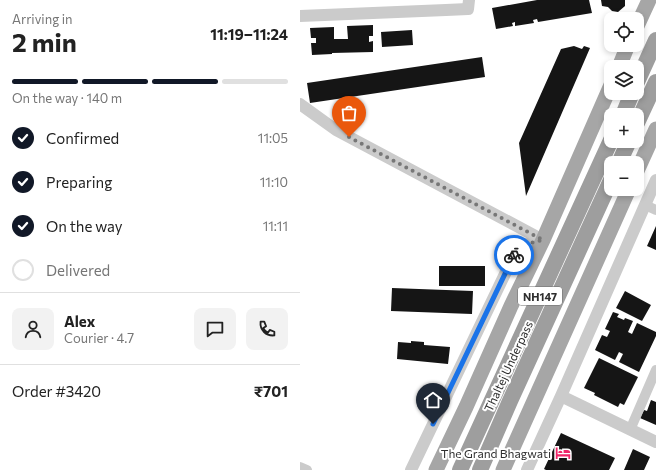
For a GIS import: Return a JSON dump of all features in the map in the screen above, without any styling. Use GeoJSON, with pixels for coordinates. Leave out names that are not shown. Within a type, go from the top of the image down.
{"type":"FeatureCollection","features":[{"type":"Feature","properties":{"kind":"highway"},"geometry":{"type":"LineString","coordinates":[[644,67],[656,40]]}},
{"type":"Feature","properties":{"kind":"highway"},"geometry":{"type":"LineString","coordinates":[[644,108],[656,82]]}},
{"type":"Feature","properties":{"kind":"highway","name":"Thaltej Underpass"},"geometry":{"type":"LineString","coordinates":[[462,465],[607,148]]}},
{"type":"Feature","properties":{"kind":"highway","name":"Thaltej Underpass"},"geometry":{"type":"LineString","coordinates":[[480,470],[604,195]]}},
{"type":"Feature","properties":{"kind":"main road"},"geometry":{"type":"LineString","coordinates":[[643,12],[649,0]]}},
{"type":"Feature","properties":{"kind":"main road"},"geometry":{"type":"LineString","coordinates":[[436,470],[543,240],[604,100]]}},
{"type":"Feature","properties":{"kind":"main road"},"geometry":{"type":"LineString","coordinates":[[644,156],[656,129]]}},
{"type":"Feature","properties":{"kind":"main road"},"geometry":{"type":"LineString","coordinates":[[503,470],[626,196]]}},
{"type":"Feature","properties":{"kind":"main road"},"geometry":{"type":"LineString","coordinates":[[450,470],[462,465]]}},
{"type":"Feature","properties":{"kind":"street"},"geometry":{"type":"LineString","coordinates":[[300,16],[468,9],[469,0]]}},
{"type":"Feature","properties":{"kind":"street"},"geometry":{"type":"LineString","coordinates":[[300,104],[336,130],[543,240]]}},
{"type":"Feature","properties":{"kind":"street"},"geometry":{"type":"LineString","coordinates":[[527,470],[656,180]]}},
{"type":"Feature","properties":{"kind":"street"},"geometry":{"type":"LineString","coordinates":[[645,205],[656,210]]}},
{"type":"Feature","properties":{"kind":"street"},"geometry":{"type":"LineString","coordinates":[[411,470],[515,253],[527,244],[543,240]]}},
{"type":"Feature","properties":{"kind":"street"},"geometry":{"type":"LineString","coordinates":[[630,430],[651,393],[656,370]]}},
{"type":"Feature","properties":{"kind":"street"},"geometry":{"type":"LineString","coordinates":[[561,396],[656,442]]}},
{"type":"Feature","properties":{"kind":"street"},"geometry":{"type":"LineString","coordinates":[[300,467],[307,470]]}},
{"type":"Feature","properties":{"kind":"building"},"geometry":{"type":"Polygon","coordinates":[[[537,0],[589,0],[592,13],[538,22],[537,19],[533,20],[534,23],[515,26],[515,22],[512,23],[513,26],[496,29],[492,8],[537,0]]]}},
{"type":"Feature","properties":{"kind":"building"},"geometry":{"type":"Polygon","coordinates":[[[601,0],[625,0],[625,6],[618,12],[602,6],[601,0]]]}},
{"type":"Feature","properties":{"kind":"building"},"geometry":{"type":"Polygon","coordinates":[[[373,25],[373,36],[369,36],[369,42],[373,41],[373,52],[312,55],[311,43],[316,43],[316,38],[311,38],[310,28],[334,27],[334,39],[348,39],[347,26],[373,25]]]}},
{"type":"Feature","properties":{"kind":"building"},"geometry":{"type":"Polygon","coordinates":[[[412,30],[413,45],[382,47],[381,32],[412,30]]]}},
{"type":"Feature","properties":{"kind":"building"},"geometry":{"type":"Polygon","coordinates":[[[574,46],[582,49],[584,46],[590,48],[526,196],[519,143],[561,49],[574,46]]]}},
{"type":"Feature","properties":{"kind":"building"},"geometry":{"type":"Polygon","coordinates":[[[482,57],[485,77],[310,103],[307,83],[482,57]]]}},
{"type":"Feature","properties":{"kind":"building"},"geometry":{"type":"Polygon","coordinates":[[[656,226],[656,250],[647,246],[656,226]]]}},
{"type":"Feature","properties":{"kind":"building"},"geometry":{"type":"Polygon","coordinates":[[[439,266],[485,266],[485,286],[439,286],[439,266]]]}},
{"type":"Feature","properties":{"kind":"building"},"geometry":{"type":"Polygon","coordinates":[[[392,288],[473,291],[472,314],[391,311],[392,288]]]}},
{"type":"Feature","properties":{"kind":"building"},"geometry":{"type":"Polygon","coordinates":[[[625,291],[651,305],[642,321],[616,308],[625,291]]]}},
{"type":"Feature","properties":{"kind":"building"},"geometry":{"type":"Polygon","coordinates":[[[613,312],[619,314],[617,317],[624,320],[625,318],[633,321],[628,332],[632,334],[637,323],[656,332],[656,336],[639,372],[619,362],[623,354],[619,352],[615,360],[595,350],[602,335],[607,337],[610,331],[605,329],[613,312]]]}},
{"type":"Feature","properties":{"kind":"building"},"geometry":{"type":"Polygon","coordinates":[[[411,341],[424,342],[424,345],[450,347],[448,364],[397,359],[398,342],[411,343],[411,341]]]}},
{"type":"Feature","properties":{"kind":"building"},"geometry":{"type":"Polygon","coordinates":[[[599,358],[638,377],[624,405],[620,403],[618,407],[594,395],[595,393],[584,388],[599,358]]]}},
{"type":"Feature","properties":{"kind":"building"},"geometry":{"type":"Polygon","coordinates":[[[651,400],[656,402],[656,425],[640,418],[644,410],[647,411],[651,400]]]}},
{"type":"Feature","properties":{"kind":"building"},"geometry":{"type":"Polygon","coordinates":[[[561,433],[615,458],[609,470],[544,469],[561,433]]]}},
{"type":"Feature","properties":{"kind":"building"},"geometry":{"type":"Polygon","coordinates":[[[633,449],[650,457],[644,470],[624,470],[633,449]]]}},
{"type":"Feature","properties":{"kind":"way so far"},"geometry":{"type":"LineString","coordinates":[[349,137],[543,240],[527,244],[514,255]]}},
{"type":"Feature","properties":{"kind":"place","name":"The Grand Bhagwati"},"geometry":{"type":"Point","coordinates":[563,453]}},
{"type":"Feature","properties":{"kind":"route"},"geometry":{"type":"LineString","coordinates":[[433,424],[514,255]]}}]}
